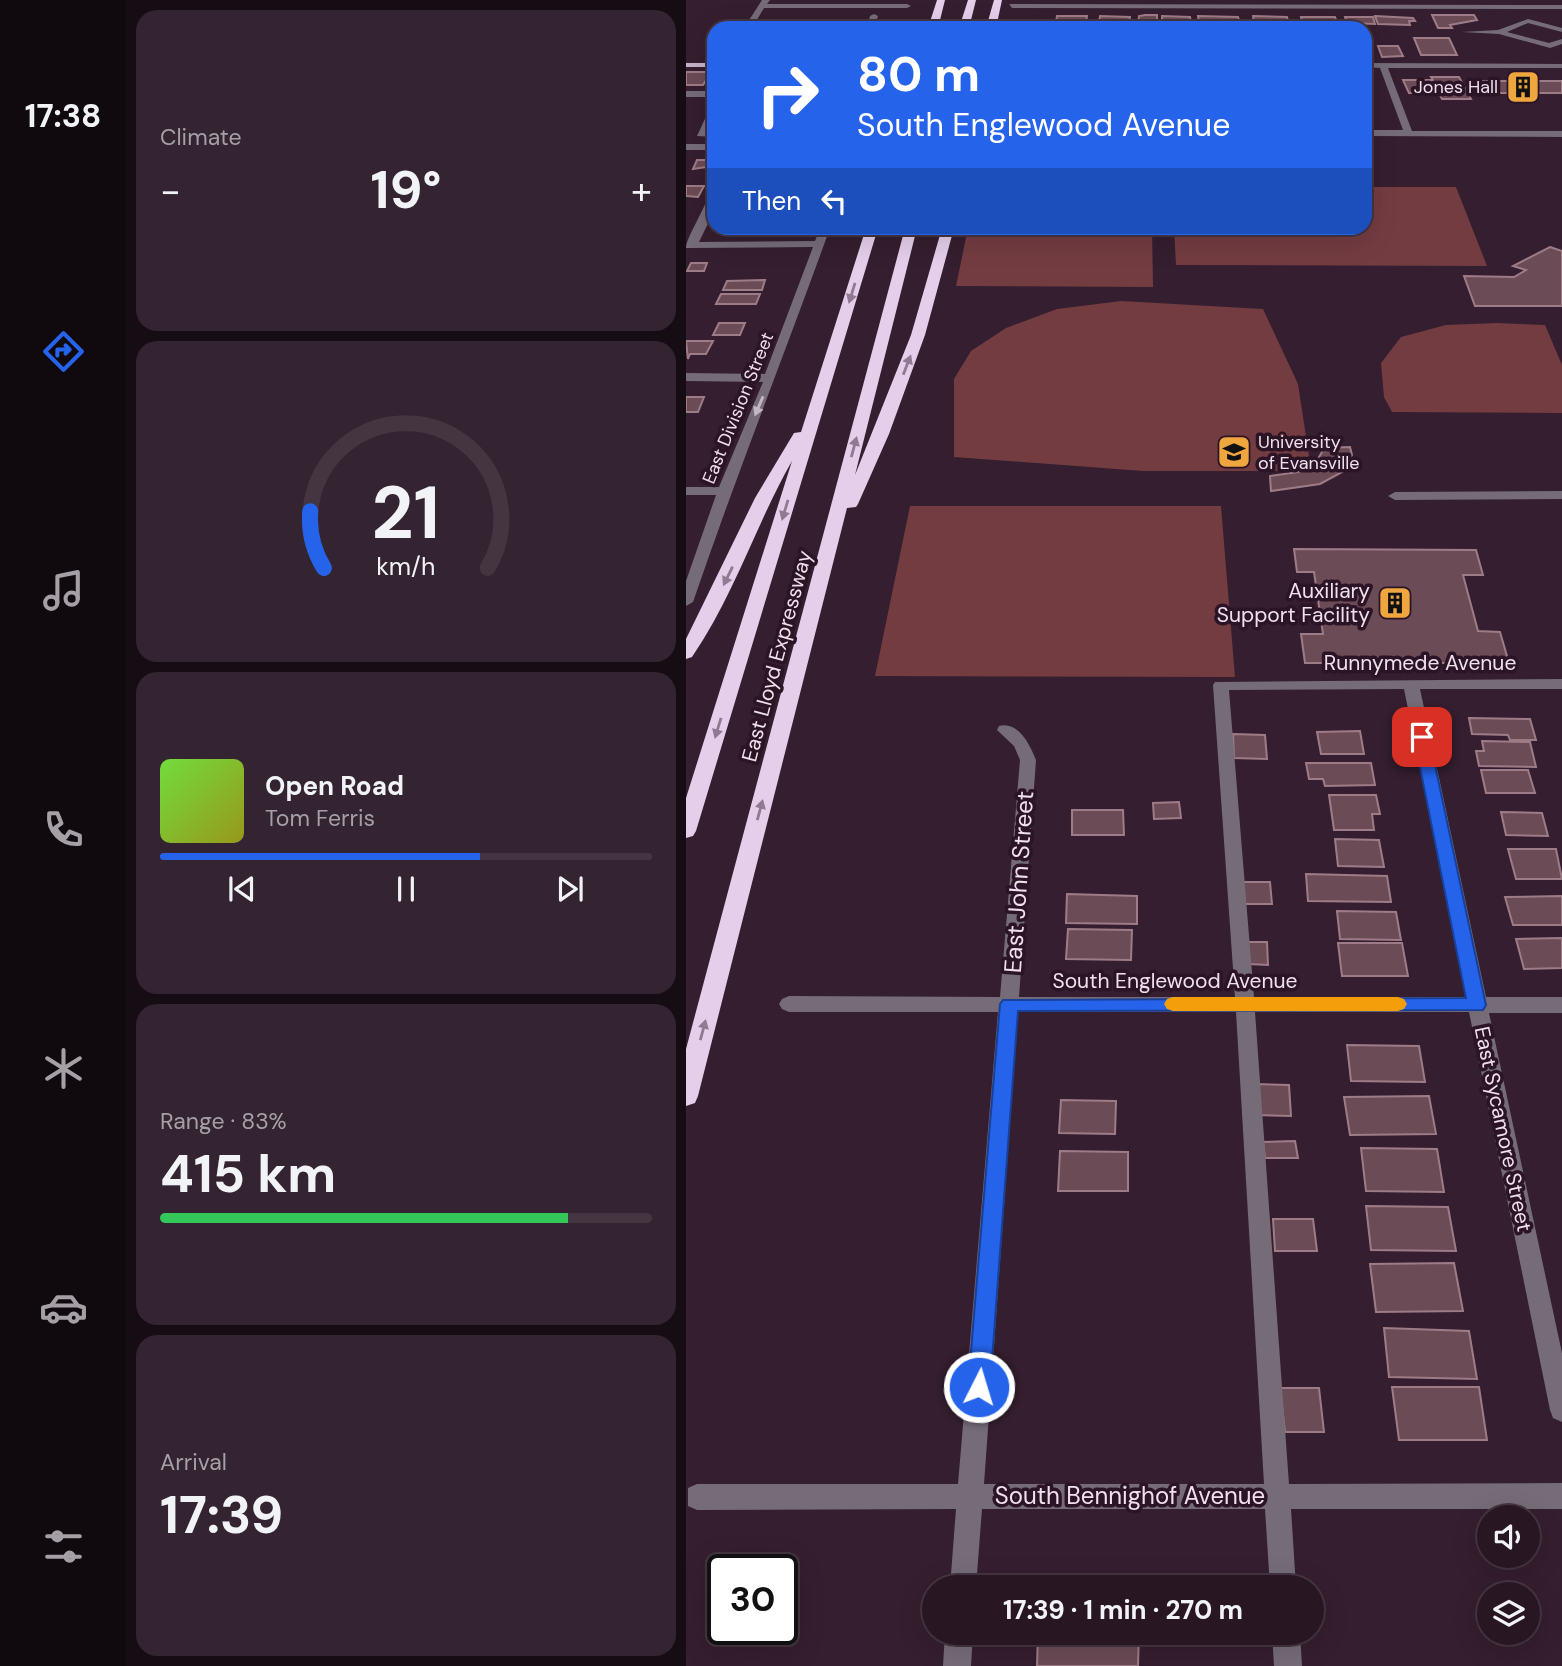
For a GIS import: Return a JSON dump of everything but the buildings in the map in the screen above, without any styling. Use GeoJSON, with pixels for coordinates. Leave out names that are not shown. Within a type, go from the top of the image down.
{"type":"FeatureCollection","features":[{"type":"Feature","properties":{"kind":"highway"},"geometry":{"type":"LineString","coordinates":[[935,21],[942,0]]}},
{"type":"Feature","properties":{"kind":"highway"},"geometry":{"type":"LineString","coordinates":[[966,21],[972,0]]}},
{"type":"Feature","properties":{"kind":"highway"},"geometry":{"type":"LineString","coordinates":[[993,21],[998,0]]}},
{"type":"Feature","properties":{"kind":"highway","name":"East Lloyd Expressway"},"geometry":{"type":"LineString","coordinates":[[686,831],[870,235]]}},
{"type":"Feature","properties":{"kind":"highway","name":"East Lloyd Expressway"},"geometry":{"type":"LineString","coordinates":[[686,1096],[909,235]]}},
{"type":"Feature","properties":{"kind":"highway"},"geometry":{"type":"LineString","coordinates":[[824,564],[881,434],[918,335],[946,235]]}},
{"type":"Feature","properties":{"kind":"highway"},"geometry":{"type":"LineString","coordinates":[[686,653],[711,611],[763,498],[817,407]]}},
{"type":"Feature","properties":{"kind":"main road"},"geometry":{"type":"LineString","coordinates":[[686,65],[707,65]]}},
{"type":"Feature","properties":{"kind":"street"},"geometry":{"type":"LineString","coordinates":[[753,21],[764,3],[878,6],[909,3],[902,21]]}},
{"type":"Feature","properties":{"kind":"street"},"geometry":{"type":"LineString","coordinates":[[1012,6],[1086,3],[1459,4],[1562,7]]}},
{"type":"Feature","properties":{"kind":"street"},"geometry":{"type":"LineString","coordinates":[[872,21],[878,6]]}},
{"type":"Feature","properties":{"kind":"street"},"geometry":{"type":"LineString","coordinates":[[1520,7],[1528,21]]}},
{"type":"Feature","properties":{"kind":"street"},"geometry":{"type":"LineString","coordinates":[[756,16],[769,16]]}},
{"type":"Feature","properties":{"kind":"street"},"geometry":{"type":"LineString","coordinates":[[861,16],[874,16]]}},
{"type":"Feature","properties":{"kind":"street"},"geometry":{"type":"LineString","coordinates":[[1499,32],[1528,21],[1562,30]]}},
{"type":"Feature","properties":{"kind":"street"},"geometry":{"type":"LineString","coordinates":[[1466,32],[1499,32],[1550,46],[1562,41]]}},
{"type":"Feature","properties":{"kind":"street"},"geometry":{"type":"LineString","coordinates":[[1372,65],[1562,66]]}},
{"type":"Feature","properties":{"kind":"street"},"geometry":{"type":"LineString","coordinates":[[1383,65],[1409,134]]}},
{"type":"Feature","properties":{"kind":"street"},"geometry":{"type":"LineString","coordinates":[[686,94],[707,94]]}},
{"type":"Feature","properties":{"kind":"street"},"geometry":{"type":"LineString","coordinates":[[707,120],[699,134],[707,134]]}},
{"type":"Feature","properties":{"kind":"street"},"geometry":{"type":"LineString","coordinates":[[1372,133],[1562,134]]}},
{"type":"Feature","properties":{"kind":"street"},"geometry":{"type":"LineString","coordinates":[[686,147],[707,147]]}},
{"type":"Feature","properties":{"kind":"street"},"geometry":{"type":"LineString","coordinates":[[707,208],[689,245],[820,244]]}},
{"type":"Feature","properties":{"kind":"street","name":"East Division Street"},"geometry":{"type":"LineString","coordinates":[[686,602],[723,491],[770,378],[823,235]]}},
{"type":"Feature","properties":{"kind":"street"},"geometry":{"type":"LineString","coordinates":[[686,377],[770,378]]}},
{"type":"Feature","properties":{"kind":"street"},"geometry":{"type":"LineString","coordinates":[[686,491],[723,491]]}},
{"type":"Feature","properties":{"kind":"street"},"geometry":{"type":"LineString","coordinates":[[1395,496],[1562,495]]}},
{"type":"Feature","properties":{"kind":"street","name":"East Sycamore Street"},"geometry":{"type":"LineString","coordinates":[[1411,684],[1562,1410]]}},
{"type":"Feature","properties":{"kind":"street","name":"Runnymede Avenue"},"geometry":{"type":"LineString","coordinates":[[1245,1003],[1221,685],[1562,684]]}},
{"type":"Feature","properties":{"kind":"street","name":"East John Street"},"geometry":{"type":"LineString","coordinates":[[964,1575],[1028,760],[1023,746],[1014,735],[1005,730]]}},
{"type":"Feature","properties":{"kind":"street"},"geometry":{"type":"LineString","coordinates":[[1245,1003],[1282,1575]]}},
{"type":"Feature","properties":{"kind":"street","name":"South Englewood Avenue"},"geometry":{"type":"LineString","coordinates":[[789,1004],[1562,1005]]}},
{"type":"Feature","properties":{"kind":"street","name":"South Bennighof Avenue"},"geometry":{"type":"LineString","coordinates":[[698,1497],[1562,1496]]}},
{"type":"Feature","properties":{"kind":"street"},"geometry":{"type":"LineString","coordinates":[[957,1666],[958,1645]]}},
{"type":"Feature","properties":{"kind":"street"},"geometry":{"type":"LineString","coordinates":[[1287,1645],[1288,1666]]}},
{"type":"Feature","properties":{"kind":"shaded area"},"geometry":{"type":"Polygon","coordinates":[[[1372,187],[1456,187],[1487,266],[1176,265],[1174,235],[1372,235],[1372,187]]]}},
{"type":"Feature","properties":{"kind":"shaded area"},"geometry":{"type":"Polygon","coordinates":[[[967,235],[1152,235],[1153,287],[956,286],[967,235]]]}},
{"type":"Feature","properties":{"kind":"shaded area"},"geometry":{"type":"Polygon","coordinates":[[[1121,301],[1263,309],[1298,384],[1309,456],[1295,466],[1277,471],[1143,471],[954,457],[954,379],[971,351],[1006,328],[1057,309],[1121,301]]]}},
{"type":"Feature","properties":{"kind":"shaded area"},"geometry":{"type":"Polygon","coordinates":[[[1446,325],[1545,325],[1562,365],[1562,413],[1392,412],[1384,397],[1381,363],[1401,337],[1446,325]]]}},
{"type":"Feature","properties":{"kind":"shaded area"},"geometry":{"type":"Polygon","coordinates":[[[910,506],[1221,506],[1235,677],[875,676],[910,506]]]}},
{"type":"Feature","properties":{"kind":"slow traffic"},"geometry":{"type":"LineString","coordinates":[[1173,1004],[1398,1004]]}},
{"type":"Feature","properties":{"kind":"place","name":"Jones Hall"},"geometry":{"type":"Point","coordinates":[1523,87]}},
{"type":"Feature","properties":{"kind":"place","name":"University of Evansville"},"geometry":{"type":"Point","coordinates":[1234,452]}},
{"type":"Feature","properties":{"kind":"place","name":"Auxiliary Support Facility"},"geometry":{"type":"Point","coordinates":[1395,603]}},
{"type":"Feature","properties":{"kind":"route"},"geometry":{"type":"LineString","coordinates":[[979,1387],[1009,1004],[1477,1005],[1422,737]]}}]}
